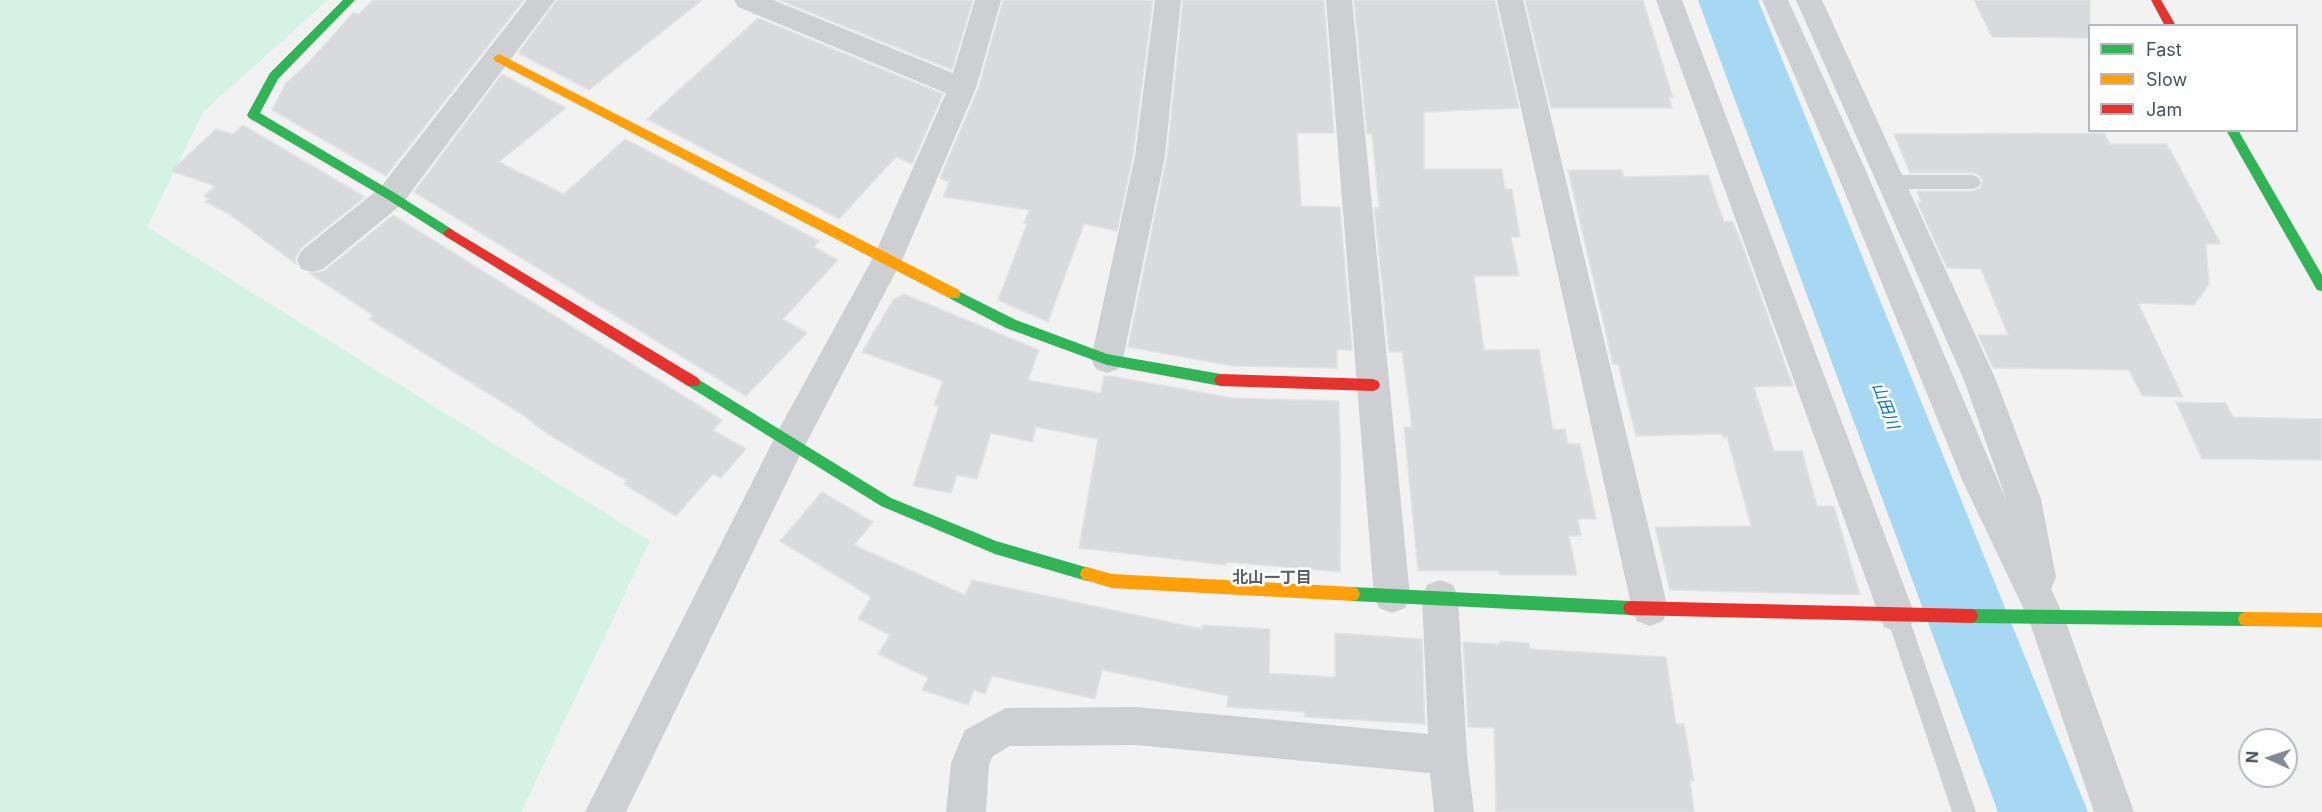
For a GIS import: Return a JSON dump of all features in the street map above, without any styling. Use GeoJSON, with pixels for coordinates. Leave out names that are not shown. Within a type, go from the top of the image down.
{"type":"FeatureCollection","features":[{"type":"Feature","properties":{"kind":"street"},"geometry":{"type":"LineString","coordinates":[[350,0],[274,76],[253,115],[391,196],[886,502],[995,547],[1112,581],[1650,609],[1904,616],[2322,620]]}},
{"type":"Feature","properties":{"kind":"street"},"geometry":{"type":"LineString","coordinates":[[312,260],[391,196],[543,0]]}},
{"type":"Feature","properties":{"kind":"street"},"geometry":{"type":"LineString","coordinates":[[747,0],[962,88]]}},
{"type":"Feature","properties":{"kind":"street"},"geometry":{"type":"LineString","coordinates":[[605,812],[790,441],[888,258],[962,88],[988,0]]}},
{"type":"Feature","properties":{"kind":"street"},"geometry":{"type":"LineString","coordinates":[[1107,358],[1150,156],[1168,0]]}},
{"type":"Feature","properties":{"kind":"street"},"geometry":{"type":"LineString","coordinates":[[1339,0],[1392,596]]}},
{"type":"Feature","properties":{"kind":"street"},"geometry":{"type":"LineString","coordinates":[[1510,0],[1650,609]]}},
{"type":"Feature","properties":{"kind":"street"},"geometry":{"type":"LineString","coordinates":[[1669,0],[1904,616]]}},
{"type":"Feature","properties":{"kind":"street"},"geometry":{"type":"LineString","coordinates":[[1775,0],[1851,171],[2037,617],[2114,812]]}},
{"type":"Feature","properties":{"kind":"street"},"geometry":{"type":"LineString","coordinates":[[1809,0],[1980,381],[2024,499],[2037,617]]}},
{"type":"Feature","properties":{"kind":"street"},"geometry":{"type":"LineString","coordinates":[[2156,0],[2170,24]]}},
{"type":"Feature","properties":{"kind":"street"},"geometry":{"type":"LineString","coordinates":[[499,58],[888,258],[1011,324],[1107,358],[1233,382],[1373,385]]}},
{"type":"Feature","properties":{"kind":"street"},"geometry":{"type":"LineString","coordinates":[[2233,132],[2322,286]]}},
{"type":"Feature","properties":{"kind":"street"},"geometry":{"type":"LineString","coordinates":[[1440,597],[1448,755],[1454,812]]}},
{"type":"Feature","properties":{"kind":"street"},"geometry":{"type":"LineString","coordinates":[[966,812],[970,764],[979,743],[1006,727],[1136,726],[1448,755]]}},
{"type":"Feature","properties":{"kind":"lane"},"geometry":{"type":"LineString","coordinates":[[1892,182],[1972,182]]}},
{"type":"Feature","properties":{"kind":"lane"},"geometry":{"type":"LineString","coordinates":[[1904,616],[1964,812]]}},
{"type":"Feature","properties":{"kind":"green space"},"geometry":{"type":"Polygon","coordinates":[[[0,0],[328,0],[203,112],[147,227],[650,541],[521,812],[0,812],[0,0]]]}},
{"type":"Feature","properties":{"kind":"building"},"geometry":{"type":"Polygon","coordinates":[[[373,0],[524,0],[386,176],[272,110],[286,83],[309,62],[353,13],[359,14],[373,0]]]}},
{"type":"Feature","properties":{"kind":"building"},"geometry":{"type":"Polygon","coordinates":[[[557,0],[702,0],[589,90],[518,53],[557,0]]]}},
{"type":"Feature","properties":{"kind":"building"},"geometry":{"type":"Polygon","coordinates":[[[779,0],[973,0],[952,70],[779,0]]]}},
{"type":"Feature","properties":{"kind":"building"},"geometry":{"type":"Polygon","coordinates":[[[1003,0],[1153,0],[1133,156],[1117,231],[1084,224],[1048,322],[998,300],[1027,224],[1024,223],[1029,210],[943,197],[949,182],[940,178],[978,89],[1003,0]]]}},
{"type":"Feature","properties":{"kind":"building"},"geometry":{"type":"Polygon","coordinates":[[[1183,0],[1324,0],[1334,133],[1297,133],[1301,206],[1340,207],[1352,350],[1337,350],[1337,368],[1233,366],[1128,347],[1167,156],[1183,0]]]}},
{"type":"Feature","properties":{"kind":"building"},"geometry":{"type":"Polygon","coordinates":[[[1354,0],[1495,0],[1519,108],[1424,112],[1424,169],[1502,169],[1505,189],[1512,189],[1520,237],[1511,237],[1519,276],[1474,276],[1484,350],[1539,349],[1553,429],[1565,429],[1568,444],[1580,444],[1596,519],[1578,519],[1581,536],[1569,536],[1577,575],[1499,575],[1499,571],[1418,571],[1404,427],[1412,427],[1402,352],[1389,352],[1374,208],[1379,208],[1372,134],[1367,134],[1354,0]]]}},
{"type":"Feature","properties":{"kind":"building"},"geometry":{"type":"Polygon","coordinates":[[[1525,0],[1643,0],[1673,98],[1669,97],[1672,108],[1551,108],[1525,0]]]}},
{"type":"Feature","properties":{"kind":"building"},"geometry":{"type":"Polygon","coordinates":[[[1974,0],[2090,0],[2088,38],[1992,37],[1974,0]]]}},
{"type":"Feature","properties":{"kind":"building"},"geometry":{"type":"Polygon","coordinates":[[[758,18],[943,94],[912,164],[896,157],[839,219],[647,119],[758,18]]]}},
{"type":"Feature","properties":{"kind":"building"},"geometry":{"type":"Polygon","coordinates":[[[502,74],[566,108],[499,162],[564,194],[625,139],[819,241],[814,247],[838,260],[783,319],[807,333],[746,396],[414,192],[502,74]]]}},
{"type":"Feature","properties":{"kind":"building"},"geometry":{"type":"Polygon","coordinates":[[[243,125],[365,197],[300,249],[295,259],[296,264],[229,214],[205,202],[209,199],[204,196],[215,186],[171,171],[216,129],[233,134],[243,125]]]}},
{"type":"Feature","properties":{"kind":"building"},"geometry":{"type":"Polygon","coordinates":[[[2104,133],[2110,144],[2167,144],[2221,244],[2206,244],[2209,285],[2194,305],[2138,303],[2183,397],[2142,396],[2129,370],[1993,368],[1978,335],[2008,335],[1981,269],[1947,268],[1917,202],[1921,202],[1917,191],[1972,191],[1980,188],[1983,181],[1979,175],[1972,173],[1910,173],[1894,134],[2104,133]]]}},
{"type":"Feature","properties":{"kind":"building"},"geometry":{"type":"Polygon","coordinates":[[[1568,170],[1622,170],[1624,177],[1708,175],[1724,222],[1732,221],[1741,241],[1793,386],[1754,387],[1774,451],[1802,451],[1817,506],[1834,506],[1860,595],[1670,590],[1655,527],[1751,526],[1727,437],[1723,437],[1722,434],[1636,436],[1618,364],[1613,364],[1568,170]]]}},
{"type":"Feature","properties":{"kind":"building"},"geometry":{"type":"Polygon","coordinates":[[[393,215],[722,420],[713,430],[746,449],[721,478],[713,474],[676,516],[624,484],[627,481],[546,433],[523,415],[369,319],[374,316],[309,273],[324,271],[393,215]]]}},
{"type":"Feature","properties":{"kind":"building"},"geometry":{"type":"Polygon","coordinates":[[[904,294],[1039,350],[1028,380],[1101,393],[1104,376],[1111,376],[1233,398],[1339,401],[1340,572],[1226,562],[1226,565],[1079,548],[1098,439],[1036,427],[1032,442],[991,433],[977,479],[957,475],[951,493],[913,486],[939,406],[934,405],[943,381],[862,352],[893,300],[904,294]]]}},
{"type":"Feature","properties":{"kind":"building"},"geometry":{"type":"Polygon","coordinates":[[[2176,402],[2226,403],[2233,417],[2322,419],[2322,460],[2202,459],[2176,402]]]}},
{"type":"Feature","properties":{"kind":"building"},"geometry":{"type":"Polygon","coordinates":[[[822,492],[873,522],[854,545],[965,595],[972,580],[1202,629],[1202,625],[1270,629],[1269,673],[1335,677],[1335,633],[1422,639],[1425,724],[1305,717],[1305,712],[1227,707],[1228,696],[1102,670],[1095,699],[992,676],[985,694],[974,690],[968,705],[922,690],[928,678],[878,654],[890,635],[858,619],[871,597],[780,541],[822,492]]]}},
{"type":"Feature","properties":{"kind":"building"},"geometry":{"type":"Polygon","coordinates":[[[1500,641],[1529,643],[1530,649],[1666,657],[1676,724],[1684,724],[1694,781],[1690,781],[1694,812],[1496,812],[1494,728],[1468,727],[1463,642],[1500,644],[1500,641]]]}},
{"type":"Feature","properties":{"kind":"waterway","name":"山田川"},"geometry":{"type":"LineString","coordinates":[[1728,0],[2043,812]]}},
{"type":"Feature","properties":{"kind":"traffic: fast"},"geometry":{"type":"LineString","coordinates":[[350,0],[274,76],[253,115],[449,233]]}},
{"type":"Feature","properties":{"kind":"traffic: fast"},"geometry":{"type":"LineString","coordinates":[[2233,132],[2322,286]]}},
{"type":"Feature","properties":{"kind":"traffic: fast"},"geometry":{"type":"LineString","coordinates":[[954,294],[1011,324],[1107,359],[1221,380]]}},
{"type":"Feature","properties":{"kind":"traffic: fast"},"geometry":{"type":"LineString","coordinates":[[693,382],[886,502],[995,547],[1087,574]]}},
{"type":"Feature","properties":{"kind":"traffic: fast"},"geometry":{"type":"LineString","coordinates":[[1353,594],[1630,608]]}},
{"type":"Feature","properties":{"kind":"traffic: fast"},"geometry":{"type":"LineString","coordinates":[[1971,616],[2245,619]]}},
{"type":"Feature","properties":{"kind":"traffic: slow"},"geometry":{"type":"LineString","coordinates":[[499,58],[954,294]]}},
{"type":"Feature","properties":{"kind":"traffic: slow"},"geometry":{"type":"LineString","coordinates":[[1087,574],[1112,581],[1353,594]]}},
{"type":"Feature","properties":{"kind":"traffic: slow"},"geometry":{"type":"LineString","coordinates":[[2245,619],[2322,620]]}},
{"type":"Feature","properties":{"kind":"traffic: jam"},"geometry":{"type":"LineString","coordinates":[[2156,0],[2170,24]]}},
{"type":"Feature","properties":{"kind":"traffic: jam"},"geometry":{"type":"LineString","coordinates":[[449,233],[693,382]]}},
{"type":"Feature","properties":{"kind":"traffic: jam"},"geometry":{"type":"LineString","coordinates":[[1221,380],[1373,385]]}},
{"type":"Feature","properties":{"kind":"traffic: jam"},"geometry":{"type":"LineString","coordinates":[[1630,608],[1971,616]]}},
{"type":"Feature","properties":{"kind":"district","name":"北山一丁目"},"geometry":{"type":"Point","coordinates":[1272,578]}}]}
